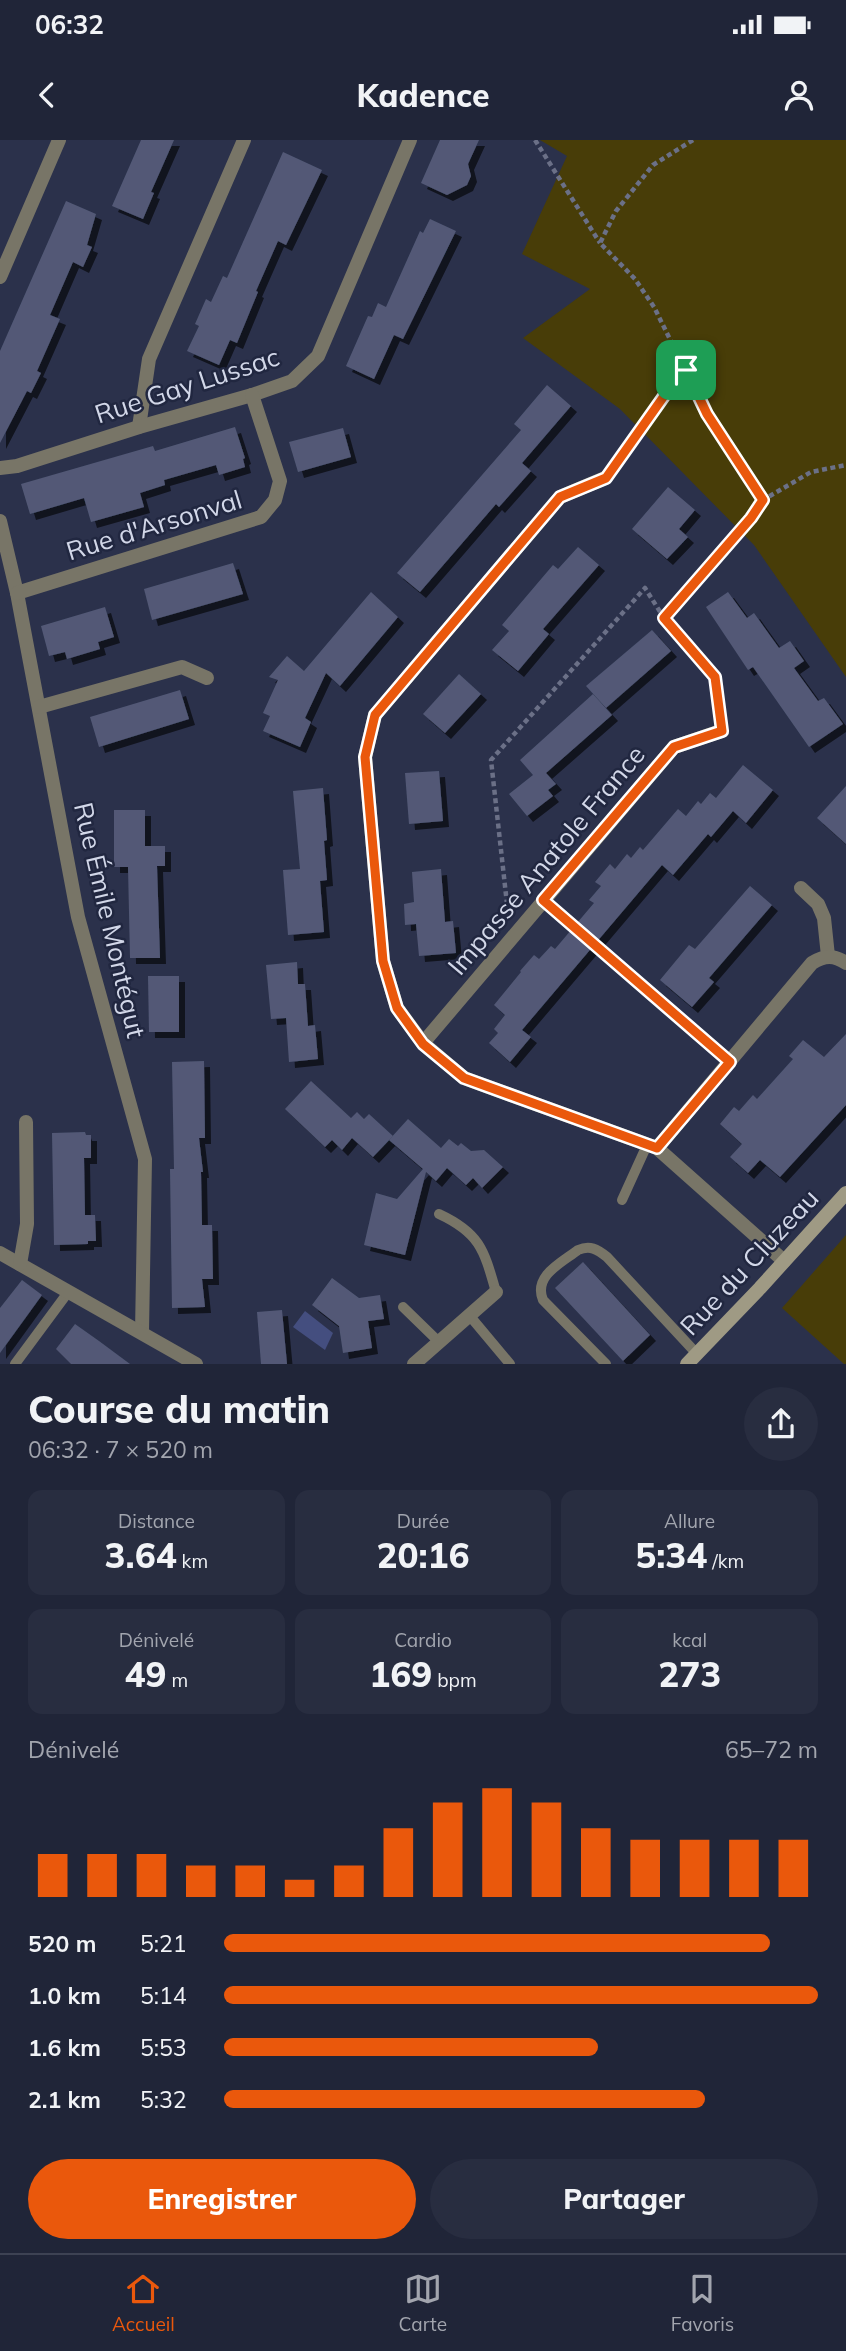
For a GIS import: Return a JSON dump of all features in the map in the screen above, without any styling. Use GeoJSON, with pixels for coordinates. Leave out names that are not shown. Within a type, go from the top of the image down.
{"type":"FeatureCollection","features":[{"type":"Feature","properties":{"kind":"main road","name":"Rue du Cluzeau"},"geometry":{"type":"LineString","coordinates":[[692,1359],[846,1193]]}},
{"type":"Feature","properties":{"kind":"street"},"geometry":{"type":"LineString","coordinates":[[0,276],[59,140]]}},
{"type":"Feature","properties":{"kind":"street"},"geometry":{"type":"LineString","coordinates":[[139,427],[149,359],[244,140]]}},
{"type":"Feature","properties":{"kind":"street","name":"Rue Gay Lussac"},"geometry":{"type":"LineString","coordinates":[[0,468],[17,466],[292,381],[318,356],[410,140]]}},
{"type":"Feature","properties":{"kind":"street","name":"Rue d'Arsonval"},"geometry":{"type":"LineString","coordinates":[[16,593],[261,517],[275,500],[280,481],[252,395]]}},
{"type":"Feature","properties":{"kind":"street"},"geometry":{"type":"LineString","coordinates":[[606,478],[560,497],[375,715],[365,757],[383,961],[397,1008],[423,1044],[464,1078],[652,1146],[784,1261]]}},
{"type":"Feature","properties":{"kind":"street","name":"Rue Émile Montégut"},"geometry":{"type":"LineString","coordinates":[[0,521],[39,707],[78,917],[145,1160],[142,1332]]}},
{"type":"Feature","properties":{"kind":"street"},"geometry":{"type":"LineString","coordinates":[[39,707],[182,667],[207,678]]}},
{"type":"Feature","properties":{"kind":"street","name":"Impasse Anatole France"},"geometry":{"type":"LineString","coordinates":[[423,1044],[674,747],[722,731]]}},
{"type":"Feature","properties":{"kind":"street"},"geometry":{"type":"LineString","coordinates":[[801,888],[818,904],[824,918],[828,956]]}},
{"type":"Feature","properties":{"kind":"street"},"geometry":{"type":"LineString","coordinates":[[652,1146],[730,1062],[812,963],[828,956],[846,963]]}},
{"type":"Feature","properties":{"kind":"street"},"geometry":{"type":"LineString","coordinates":[[20,1264],[27,1224],[26,1122]]}},
{"type":"Feature","properties":{"kind":"street"},"geometry":{"type":"LineString","coordinates":[[1,1255],[142,1332],[172,1358],[196,1364]]}},
{"type":"Feature","properties":{"kind":"street"},"geometry":{"type":"LineString","coordinates":[[414,1364],[496,1292]]}},
{"type":"Feature","properties":{"kind":"lane"},"geometry":{"type":"LineString","coordinates":[[622,1200],[652,1146]]}},
{"type":"Feature","properties":{"kind":"lane"},"geometry":{"type":"LineString","coordinates":[[439,1214],[459,1223],[473,1235],[481,1248],[496,1292]]}},
{"type":"Feature","properties":{"kind":"lane"},"geometry":{"type":"LineString","coordinates":[[606,1364],[543,1300],[539,1291],[545,1276],[584,1248],[597,1249],[607,1257],[692,1359]]}},
{"type":"Feature","properties":{"kind":"lane"},"geometry":{"type":"LineString","coordinates":[[15,1364],[69,1291]]}},
{"type":"Feature","properties":{"kind":"lane"},"geometry":{"type":"LineString","coordinates":[[402,1307],[439,1342]]}},
{"type":"Feature","properties":{"kind":"lane"},"geometry":{"type":"LineString","coordinates":[[469,1315],[510,1364]]}},
{"type":"Feature","properties":{"kind":"path"},"geometry":{"type":"LineString","coordinates":[[535,140],[600,243],[635,279],[654,307],[707,414],[763,500]]}},
{"type":"Feature","properties":{"kind":"path"},"geometry":{"type":"LineString","coordinates":[[600,243],[616,211],[653,165],[693,140]]}},
{"type":"Feature","properties":{"kind":"path"},"geometry":{"type":"LineString","coordinates":[[606,478],[674,382],[686,370]]}},
{"type":"Feature","properties":{"kind":"path"},"geometry":{"type":"LineString","coordinates":[[664,618],[751,518],[763,500],[811,472],[846,465]]}},
{"type":"Feature","properties":{"kind":"path"},"geometry":{"type":"LineString","coordinates":[[511,938],[491,760],[645,588],[664,618],[715,677],[722,731]]}},
{"type":"Feature","properties":{"kind":"path"},"geometry":{"type":"LineString","coordinates":[[543,900],[730,1062]]}},
{"type":"Feature","properties":{"kind":"shaded area"},"geometry":{"type":"Polygon","coordinates":[[[540,140],[846,140],[846,677],[754,545],[620,409],[523,338],[590,289],[522,254],[567,156],[540,140]]]}},
{"type":"Feature","properties":{"kind":"shaded area"},"geometry":{"type":"Polygon","coordinates":[[[846,1235],[846,1364],[844,1364],[782,1308],[846,1235]]]}},
{"type":"Feature","properties":{"kind":"water"},"geometry":{"type":"Polygon","coordinates":[[[305,1311],[333,1333],[325,1350],[293,1327],[305,1311]]]}},
{"type":"Feature","properties":{"kind":"building"},"geometry":{"type":"Polygon","coordinates":[[[141,140],[174,140],[151,192],[154,193],[143,219],[112,206],[141,140]]]}},
{"type":"Feature","properties":{"kind":"building"},"geometry":{"type":"Polygon","coordinates":[[[440,140],[479,140],[468,164],[471,176],[467,185],[447,195],[421,183],[440,140]]]}},
{"type":"Feature","properties":{"kind":"building"},"geometry":{"type":"Polygon","coordinates":[[[283,152],[322,170],[286,245],[278,241],[237,343],[230,340],[219,365],[187,351],[199,326],[195,324],[206,299],[211,302],[223,276],[227,278],[283,152]]]}},
{"type":"Feature","properties":{"kind":"building"},"geometry":{"type":"Polygon","coordinates":[[[66,201],[96,214],[87,245],[92,247],[83,267],[73,262],[50,315],[60,319],[37,371],[41,373],[31,393],[27,391],[0,443],[0,351],[66,201]]]}},
{"type":"Feature","properties":{"kind":"building"},"geometry":{"type":"Polygon","coordinates":[[[430,219],[456,231],[403,339],[394,335],[374,379],[346,366],[368,316],[372,317],[378,303],[386,307],[420,231],[423,233],[430,219]]]}},
{"type":"Feature","properties":{"kind":"building"},"geometry":{"type":"Polygon","coordinates":[[[547,385],[571,406],[522,463],[531,471],[499,507],[496,504],[420,592],[397,573],[521,430],[514,424],[547,385]]]}},
{"type":"Feature","properties":{"kind":"building"},"geometry":{"type":"Polygon","coordinates":[[[235,427],[245,458],[245,467],[219,475],[216,465],[164,480],[165,485],[140,493],[144,507],[91,522],[84,498],[30,514],[21,484],[153,446],[155,451],[235,427]]]}},
{"type":"Feature","properties":{"kind":"building"},"geometry":{"type":"Polygon","coordinates":[[[343,428],[351,457],[298,472],[289,442],[343,428]]]}},
{"type":"Feature","properties":{"kind":"building"},"geometry":{"type":"Polygon","coordinates":[[[668,487],[695,510],[679,529],[688,537],[667,559],[632,529],[668,487]]]}},
{"type":"Feature","properties":{"kind":"building"},"geometry":{"type":"Polygon","coordinates":[[[578,547],[599,565],[543,629],[549,634],[518,671],[492,650],[509,631],[502,625],[553,565],[558,569],[578,547]]]}},
{"type":"Feature","properties":{"kind":"building"},"geometry":{"type":"Polygon","coordinates":[[[233,563],[243,594],[152,620],[144,589],[233,563]]]}},
{"type":"Feature","properties":{"kind":"building"},"geometry":{"type":"Polygon","coordinates":[[[371,592],[398,617],[340,686],[326,673],[305,718],[311,722],[300,747],[263,731],[270,716],[263,713],[278,680],[269,677],[287,656],[304,671],[371,592]]]}},
{"type":"Feature","properties":{"kind":"building"},"geometry":{"type":"Polygon","coordinates":[[[728,592],[747,618],[754,613],[779,648],[790,641],[804,661],[794,668],[818,701],[824,698],[843,724],[809,747],[753,667],[748,670],[706,607],[728,592]]]}},
{"type":"Feature","properties":{"kind":"building"},"geometry":{"type":"Polygon","coordinates":[[[105,607],[114,637],[98,642],[100,649],[67,659],[65,652],[49,656],[41,626],[105,607]]]}},
{"type":"Feature","properties":{"kind":"building"},"geometry":{"type":"Polygon","coordinates":[[[652,630],[671,651],[606,708],[586,686],[652,630]]]}},
{"type":"Feature","properties":{"kind":"building"},"geometry":{"type":"Polygon","coordinates":[[[459,674],[481,694],[445,733],[423,714],[459,674]]]}},
{"type":"Feature","properties":{"kind":"building"},"geometry":{"type":"Polygon","coordinates":[[[180,690],[189,719],[99,747],[90,717],[180,690]]]}},
{"type":"Feature","properties":{"kind":"building"},"geometry":{"type":"Polygon","coordinates":[[[593,694],[612,715],[546,773],[556,784],[548,790],[553,796],[527,816],[509,794],[533,775],[520,760],[593,694]]]}},
{"type":"Feature","properties":{"kind":"building"},"geometry":{"type":"Polygon","coordinates":[[[743,765],[773,790],[746,823],[733,811],[711,837],[708,834],[673,875],[662,865],[522,1030],[531,1037],[510,1062],[489,1043],[498,1033],[494,1029],[505,1015],[494,1005],[520,971],[534,955],[539,959],[551,946],[555,949],[594,903],[589,900],[601,886],[595,882],[610,864],[615,869],[627,854],[631,858],[640,847],[643,850],[678,809],[686,816],[698,801],[701,804],[710,793],[716,798],[743,765]]]}},
{"type":"Feature","properties":{"kind":"building"},"geometry":{"type":"Polygon","coordinates":[[[439,771],[443,821],[409,824],[405,773],[439,771]]]}},
{"type":"Feature","properties":{"kind":"building"},"geometry":{"type":"Polygon","coordinates":[[[846,786],[846,844],[817,818],[846,786]]]}},
{"type":"Feature","properties":{"kind":"building"},"geometry":{"type":"Polygon","coordinates":[[[323,788],[327,880],[320,881],[324,932],[288,935],[283,870],[300,869],[293,791],[323,788]]]}},
{"type":"Feature","properties":{"kind":"building"},"geometry":{"type":"Polygon","coordinates":[[[114,810],[145,810],[145,846],[165,846],[165,866],[157,866],[160,958],[130,958],[128,867],[114,867],[114,810]]]}},
{"type":"Feature","properties":{"kind":"building"},"geometry":{"type":"Polygon","coordinates":[[[441,869],[445,922],[453,921],[456,953],[419,956],[416,924],[405,925],[404,904],[414,902],[412,872],[441,869]]]}},
{"type":"Feature","properties":{"kind":"building"},"geometry":{"type":"Polygon","coordinates":[[[750,886],[772,905],[709,978],[714,982],[692,1007],[660,980],[689,945],[695,949],[750,886]]]}},
{"type":"Feature","properties":{"kind":"building"},"geometry":{"type":"Polygon","coordinates":[[[297,962],[298,984],[305,984],[308,1026],[315,1025],[318,1059],[289,1062],[286,1018],[271,1019],[266,965],[297,962]]]}},
{"type":"Feature","properties":{"kind":"building"},"geometry":{"type":"Polygon","coordinates":[[[148,976],[179,976],[179,1032],[149,1032],[148,976]]]}},
{"type":"Feature","properties":{"kind":"building"},"geometry":{"type":"Polygon","coordinates":[[[846,1034],[846,1105],[780,1177],[760,1160],[748,1173],[730,1157],[742,1144],[720,1124],[734,1107],[739,1111],[753,1095],[757,1099],[793,1059],[789,1056],[803,1040],[824,1057],[846,1034]]]}},
{"type":"Feature","properties":{"kind":"building"},"geometry":{"type":"Polygon","coordinates":[[[204,1061],[205,1138],[199,1138],[203,1172],[202,1225],[212,1225],[213,1279],[202,1279],[205,1307],[172,1308],[172,1062],[204,1061]]]}},
{"type":"Feature","properties":{"kind":"building"},"geometry":{"type":"Polygon","coordinates":[[[311,1081],[351,1118],[357,1112],[364,1119],[369,1114],[393,1136],[373,1157],[352,1138],[342,1150],[332,1140],[325,1147],[285,1109],[311,1081]]]}},
{"type":"Feature","properties":{"kind":"building"},"geometry":{"type":"Polygon","coordinates":[[[408,1119],[441,1148],[449,1139],[458,1146],[461,1143],[471,1151],[484,1150],[503,1167],[482,1188],[473,1178],[466,1185],[447,1168],[436,1181],[426,1172],[405,1255],[364,1245],[376,1193],[397,1199],[423,1169],[389,1140],[408,1119]]]}},
{"type":"Feature","properties":{"kind":"building"},"geometry":{"type":"Polygon","coordinates":[[[85,1132],[86,1135],[91,1135],[91,1158],[84,1158],[85,1215],[95,1215],[96,1241],[88,1241],[88,1244],[54,1245],[52,1133],[85,1132]]]}},
{"type":"Feature","properties":{"kind":"building"},"geometry":{"type":"Polygon","coordinates":[[[583,1262],[650,1335],[623,1361],[555,1288],[583,1262]]]}},
{"type":"Feature","properties":{"kind":"building"},"geometry":{"type":"Polygon","coordinates":[[[332,1278],[359,1298],[380,1295],[384,1319],[368,1321],[372,1348],[343,1353],[339,1326],[312,1305],[332,1278]]]}},
{"type":"Feature","properties":{"kind":"building"},"geometry":{"type":"Polygon","coordinates":[[[22,1280],[42,1295],[0,1353],[0,1308],[22,1280]]]}},
{"type":"Feature","properties":{"kind":"building"},"geometry":{"type":"Polygon","coordinates":[[[282,1310],[287,1364],[261,1364],[257,1312],[282,1310]]]}},
{"type":"Feature","properties":{"kind":"building"},"geometry":{"type":"Polygon","coordinates":[[[75,1324],[130,1364],[71,1364],[56,1349],[75,1324]]]}},
{"type":"Feature","properties":{"kind":"route"},"geometry":{"type":"LineString","coordinates":[[686,370],[707,414],[763,500],[751,518],[664,618],[715,677],[722,731],[674,747],[543,900],[730,1062],[657,1148],[464,1078],[423,1044],[397,1008],[383,961],[365,757],[375,715],[560,497],[606,478],[674,382],[686,370]]}}]}
